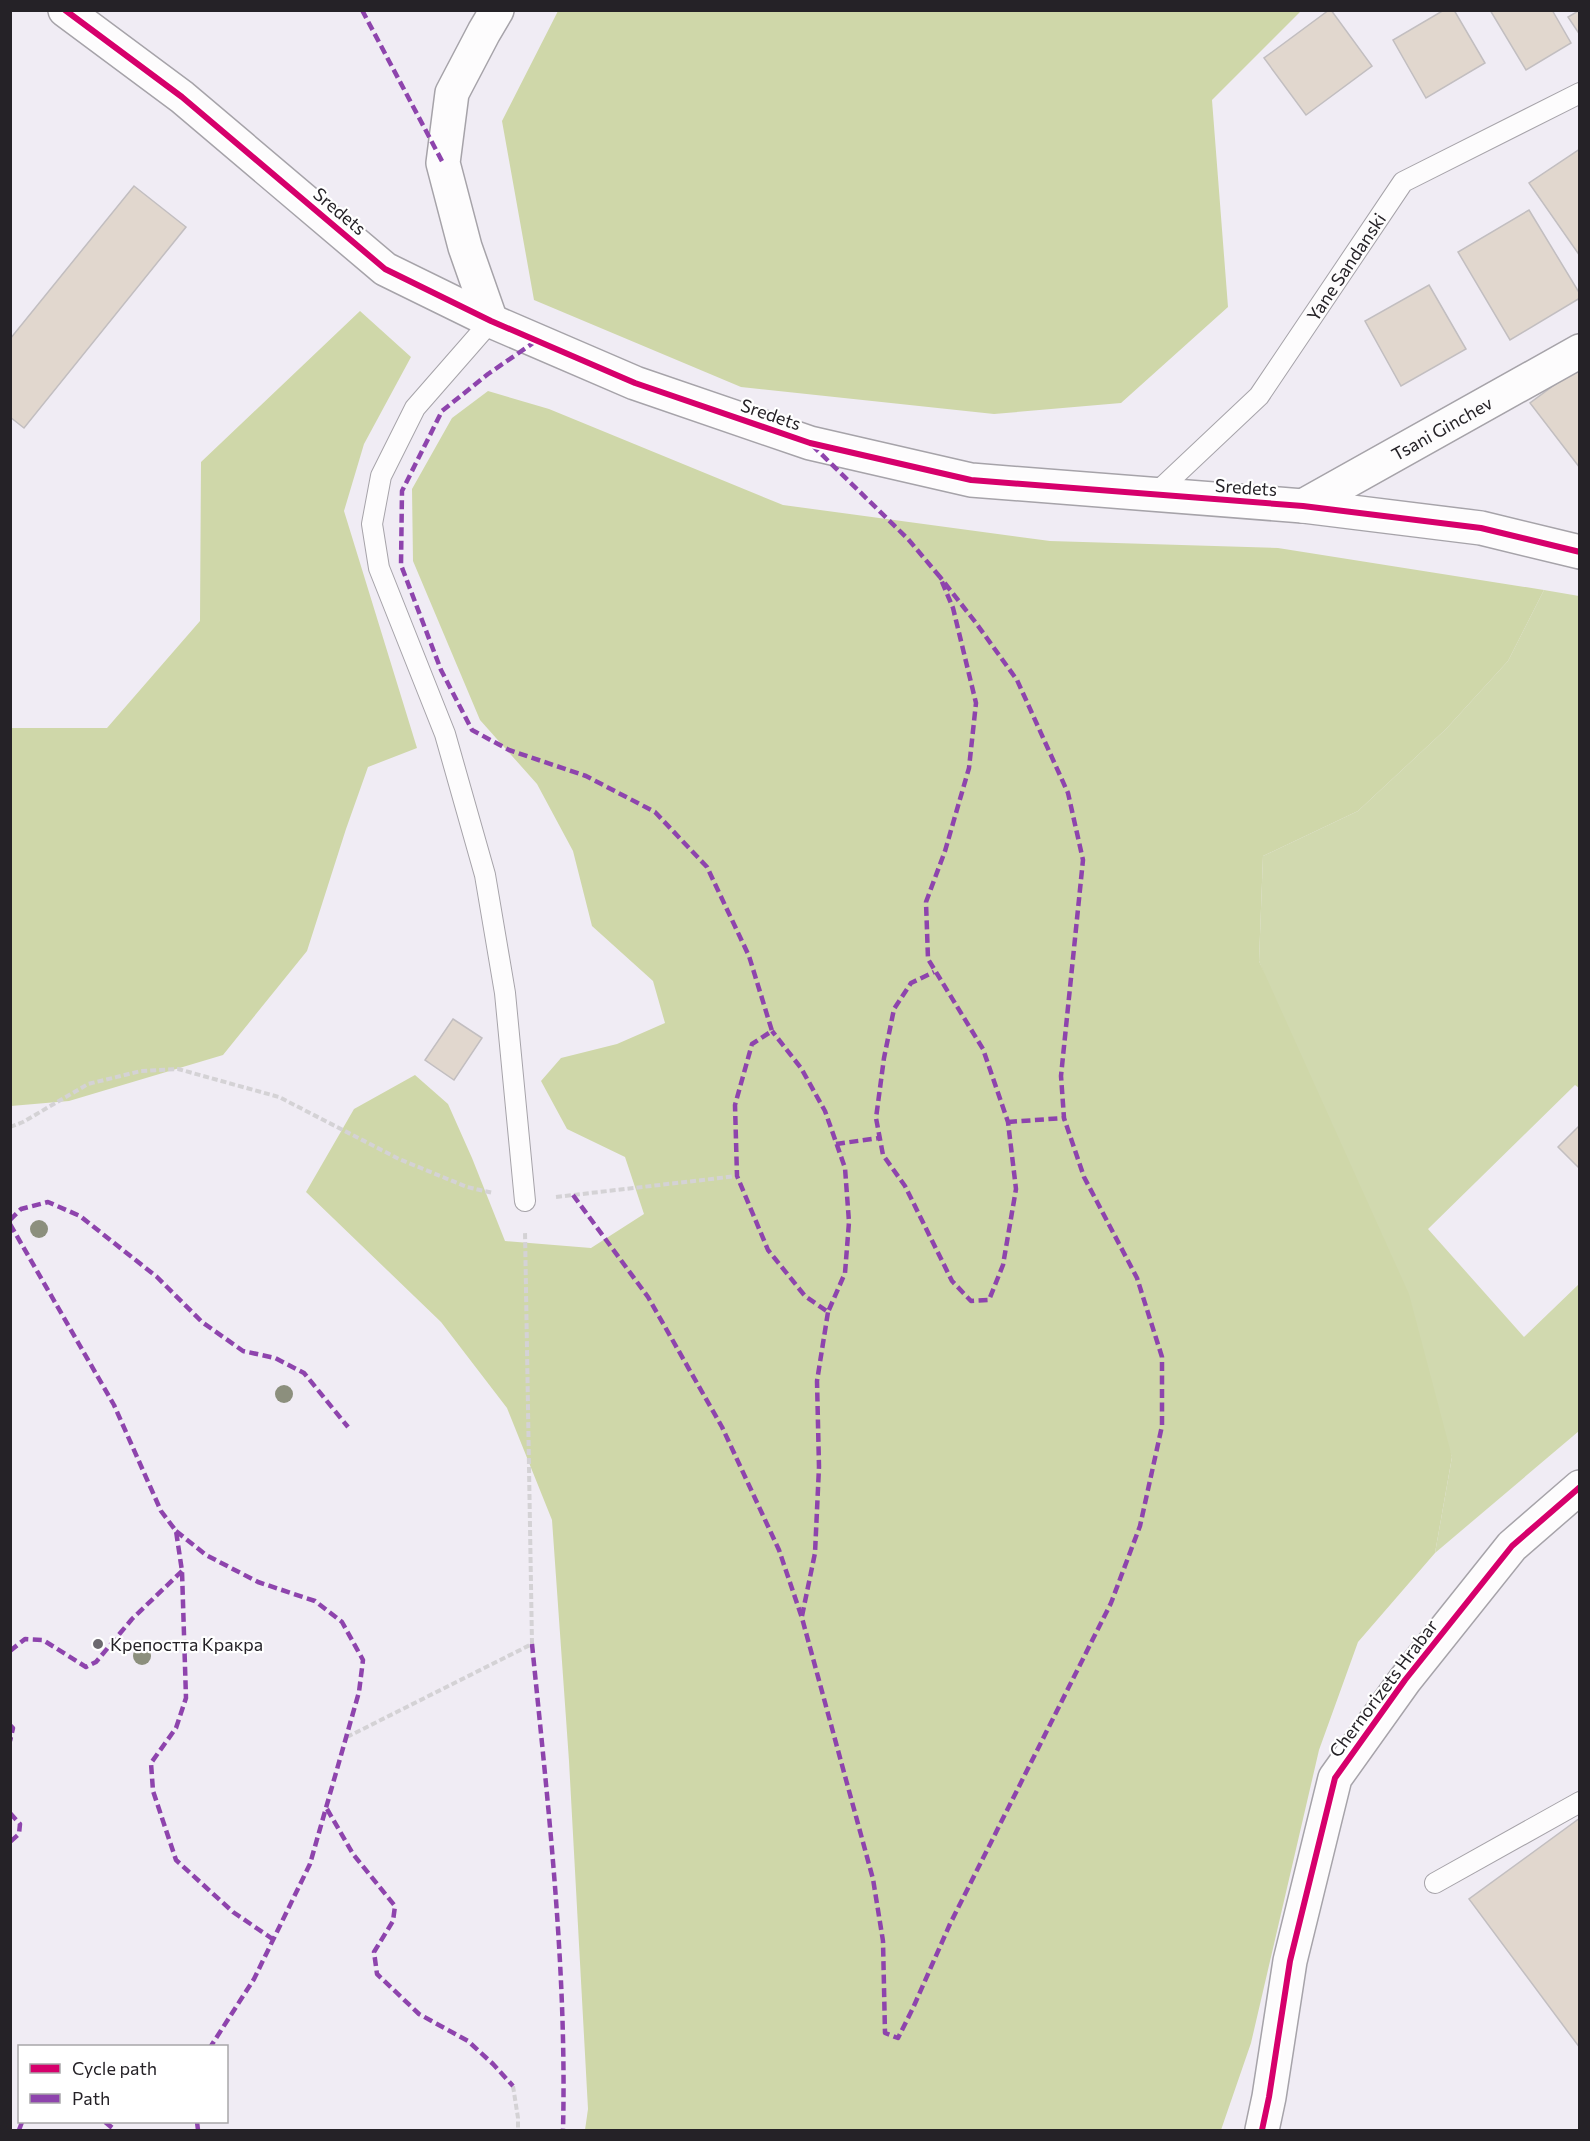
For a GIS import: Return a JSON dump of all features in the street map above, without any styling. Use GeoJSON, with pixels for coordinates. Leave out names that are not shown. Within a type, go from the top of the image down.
{"type":"FeatureCollection","features":[{"type":"Feature","properties":{"kind":"street","name":"Sredets"},"geometry":{"type":"LineString","coordinates":[[65,10],[182,97],[385,269],[491,321],[635,383],[810,443],[971,480],[1303,506],[1480,528],[1580,552]]}},
{"type":"Feature","properties":{"kind":"street"},"geometry":{"type":"LineString","coordinates":[[491,321],[465,247],[443,164],[452,93],[497,10]]}},
{"type":"Feature","properties":{"kind":"street","name":"Tsani Ginchev"},"geometry":{"type":"LineString","coordinates":[[1303,506],[1580,351]]}},
{"type":"Feature","properties":{"kind":"street","name":"Chernorizets Hrabar"},"geometry":{"type":"LineString","coordinates":[[1262,2130],[1290,1961],[1335,1778],[1404,1680],[1512,1546],[1580,1487]]}},
{"type":"Feature","properties":{"kind":"lane","name":"Yane Sandanski"},"geometry":{"type":"LineString","coordinates":[[1154,495],[1259,396],[1403,182],[1580,93]]}},
{"type":"Feature","properties":{"kind":"lane"},"geometry":{"type":"LineString","coordinates":[[491,321],[416,408],[381,476],[372,524],[379,568],[445,734],[485,875],[505,993],[525,1201]]}},
{"type":"Feature","properties":{"kind":"lane"},"geometry":{"type":"LineString","coordinates":[[1435,1884],[1580,1802]]}},
{"type":"Feature","properties":{"kind":"path"},"geometry":{"type":"LineString","coordinates":[[10,1127],[23,1122],[88,1084],[141,1071],[178,1070],[279,1097],[399,1159],[467,1187],[525,1201],[737,1176]]}},
{"type":"Feature","properties":{"kind":"path"},"geometry":{"type":"LineString","coordinates":[[347,1737],[532,1644],[525,1201]]}},
{"type":"Feature","properties":{"kind":"path"},"geometry":{"type":"LineString","coordinates":[[513,2086],[518,2130]]}},
{"type":"Feature","properties":{"kind":"green space"},"geometry":{"type":"Polygon","coordinates":[[[558,11],[1301,11],[1212,100],[1228,307],[1121,403],[994,414],[741,387],[534,300],[502,121],[558,11]]]}},
{"type":"Feature","properties":{"kind":"green space"},"geometry":{"type":"Polygon","coordinates":[[[360,311],[411,357],[364,444],[344,511],[417,748],[368,767],[307,951],[223,1055],[69,1101],[11,1106],[11,728],[107,728],[200,621],[201,462],[360,311]]]}},
{"type":"Feature","properties":{"kind":"green space"},"geometry":{"type":"Polygon","coordinates":[[[488,391],[549,409],[783,505],[1050,541],[1278,548],[1544,590],[1508,661],[1446,729],[1358,811],[1263,856],[1259,961],[1409,1294],[1452,1457],[1435,1553],[1358,1642],[1319,1750],[1251,2043],[1221,2130],[585,2130],[588,2109],[569,1761],[552,1520],[507,1408],[441,1322],[306,1192],[354,1109],[415,1075],[448,1104],[505,1241],[591,1248],[644,1214],[625,1157],[567,1129],[541,1081],[561,1058],[617,1044],[665,1023],[653,981],[592,926],[573,851],[537,784],[480,720],[413,561],[412,489],[452,418],[488,391]]]}},
{"type":"Feature","properties":{"kind":"green space"},"geometry":{"type":"Polygon","coordinates":[[[1544,590],[1579,596],[1579,1088],[1575,1085],[1428,1229],[1524,1337],[1579,1284],[1579,1431],[1435,1553],[1452,1457],[1259,961],[1263,856],[1358,811],[1446,729],[1508,661],[1544,590]]]}},
{"type":"Feature","properties":{"kind":"building"},"geometry":{"type":"Polygon","coordinates":[[[1329,10],[1372,66],[1306,115],[1264,58],[1329,10]]]}},
{"type":"Feature","properties":{"kind":"building"},"geometry":{"type":"Polygon","coordinates":[[[1444,10],[1454,10],[1485,63],[1426,98],[1393,40],[1444,10]]]}},
{"type":"Feature","properties":{"kind":"building"},"geometry":{"type":"Polygon","coordinates":[[[1490,10],[1552,10],[1571,43],[1526,70],[1490,10]]]}},
{"type":"Feature","properties":{"kind":"building"},"geometry":{"type":"Polygon","coordinates":[[[1580,10],[1580,35],[1568,17],[1580,10]]]}},
{"type":"Feature","properties":{"kind":"building"},"geometry":{"type":"Polygon","coordinates":[[[1580,149],[1580,256],[1529,183],[1580,149]]]}},
{"type":"Feature","properties":{"kind":"building"},"geometry":{"type":"Polygon","coordinates":[[[134,186],[186,227],[24,428],[10,417],[10,339],[134,186]]]}},
{"type":"Feature","properties":{"kind":"building"},"geometry":{"type":"Polygon","coordinates":[[[1529,210],[1580,294],[1580,298],[1510,340],[1458,252],[1529,210]]]}},
{"type":"Feature","properties":{"kind":"building"},"geometry":{"type":"Polygon","coordinates":[[[1429,285],[1466,349],[1401,386],[1365,321],[1429,285]]]}},
{"type":"Feature","properties":{"kind":"building"},"geometry":{"type":"Polygon","coordinates":[[[1580,366],[1580,468],[1530,403],[1580,366]]]}},
{"type":"Feature","properties":{"kind":"building"},"geometry":{"type":"Polygon","coordinates":[[[453,1019],[482,1038],[454,1080],[425,1060],[453,1019]]]}},
{"type":"Feature","properties":{"kind":"building"},"geometry":{"type":"Polygon","coordinates":[[[1580,1125],[1580,1169],[1558,1147],[1580,1125]]]}},
{"type":"Feature","properties":{"kind":"building"},"geometry":{"type":"Polygon","coordinates":[[[1580,1818],[1580,2048],[1469,1899],[1580,1818]]]}},
{"type":"Feature","properties":{"kind":"marked path"},"geometry":{"type":"LineString","coordinates":[[362,10],[443,163]]}},
{"type":"Feature","properties":{"kind":"marked path"},"geometry":{"type":"LineString","coordinates":[[536,341],[488,374],[442,411],[402,491],[401,565],[441,670],[472,730],[509,750],[586,776],[655,812],[707,867],[749,956],[772,1031],[752,1044],[735,1105],[737,1176],[768,1250],[805,1296],[828,1312],[845,1273],[849,1222],[845,1168],[825,1111],[801,1068],[772,1031]]}},
{"type":"Feature","properties":{"kind":"marked path"},"geometry":{"type":"LineString","coordinates":[[812,445],[908,539],[940,577],[953,608],[976,703],[969,768],[945,851],[926,902],[928,959],[983,1049],[1008,1122],[1016,1189],[1003,1265],[989,1300],[971,1301],[952,1281],[905,1186],[883,1155],[876,1118],[884,1058],[894,1009],[911,983],[934,972]]}},
{"type":"Feature","properties":{"kind":"marked path"},"geometry":{"type":"LineString","coordinates":[[573,1195],[648,1297],[722,1427],[779,1550],[802,1618],[873,1879],[883,1941],[885,2033],[898,2038],[950,1924],[1111,1603],[1140,1526],[1162,1426],[1162,1357],[1137,1278],[1084,1177],[1064,1118],[1061,1076],[1083,860],[1068,793],[1017,680],[940,577]]}},
{"type":"Feature","properties":{"kind":"marked path"},"geometry":{"type":"LineString","coordinates":[[1008,1122],[1064,1118]]}},
{"type":"Feature","properties":{"kind":"marked path"},"geometry":{"type":"LineString","coordinates":[[836,1144],[879,1138]]}},
{"type":"Feature","properties":{"kind":"marked path"},"geometry":{"type":"LineString","coordinates":[[10,1220],[21,1209],[48,1202],[80,1216],[157,1277],[202,1322],[243,1351],[275,1358],[304,1373],[348,1427]]}},
{"type":"Feature","properties":{"kind":"marked path"},"geometry":{"type":"LineString","coordinates":[[10,1224],[114,1405],[161,1511],[176,1531],[182,1571],[186,1698],[176,1728],[151,1763],[153,1791],[176,1860],[233,1912],[274,1940]]}},
{"type":"Feature","properties":{"kind":"marked path"},"geometry":{"type":"LineString","coordinates":[[802,1616],[815,1553],[819,1467],[817,1381],[828,1312]]}},
{"type":"Feature","properties":{"kind":"marked path"},"geometry":{"type":"LineString","coordinates":[[176,1531],[206,1555],[258,1582],[315,1601],[342,1622],[363,1660],[359,1692],[310,1864],[254,1979],[212,2045]]}},
{"type":"Feature","properties":{"kind":"marked path"},"geometry":{"type":"LineString","coordinates":[[10,1651],[25,1639],[43,1640],[86,1667],[96,1662],[132,1619],[182,1571]]}},
{"type":"Feature","properties":{"kind":"marked path"},"geometry":{"type":"LineString","coordinates":[[532,1644],[559,1947],[563,2130]]}},
{"type":"Feature","properties":{"kind":"marked path"},"geometry":{"type":"LineString","coordinates":[[10,1725],[13,1728],[10,1741]]}},
{"type":"Feature","properties":{"kind":"marked path"},"geometry":{"type":"LineString","coordinates":[[327,1809],[353,1854],[395,1906],[393,1921],[374,1952],[377,1974],[419,2014],[468,2041],[513,2086]]}},
{"type":"Feature","properties":{"kind":"marked path"},"geometry":{"type":"LineString","coordinates":[[10,1813],[20,1824],[19,1834],[10,1842]]}},
{"type":"Feature","properties":{"kind":"marked path"},"geometry":{"type":"LineString","coordinates":[[19,2130],[22,2123]]}},
{"type":"Feature","properties":{"kind":"marked path"},"geometry":{"type":"LineString","coordinates":[[106,2123],[115,2130]]}},
{"type":"Feature","properties":{"kind":"marked path"},"geometry":{"type":"LineString","coordinates":[[197,2123],[198,2130]]}},
{"type":"Feature","properties":{"kind":"cycle path"},"geometry":{"type":"LineString","coordinates":[[65,10],[182,97],[385,269],[491,321],[635,383],[810,443],[971,480],[1303,506],[1481,528],[1580,552]]}},
{"type":"Feature","properties":{"kind":"cycle path"},"geometry":{"type":"LineString","coordinates":[[1262,2130],[1290,1961],[1335,1778],[1405,1680],[1512,1546],[1580,1487]]}},
{"type":"Feature","properties":{"kind":"place","name":"Крепостта Кракра"},"geometry":{"type":"Point","coordinates":[98,1644]}}]}
